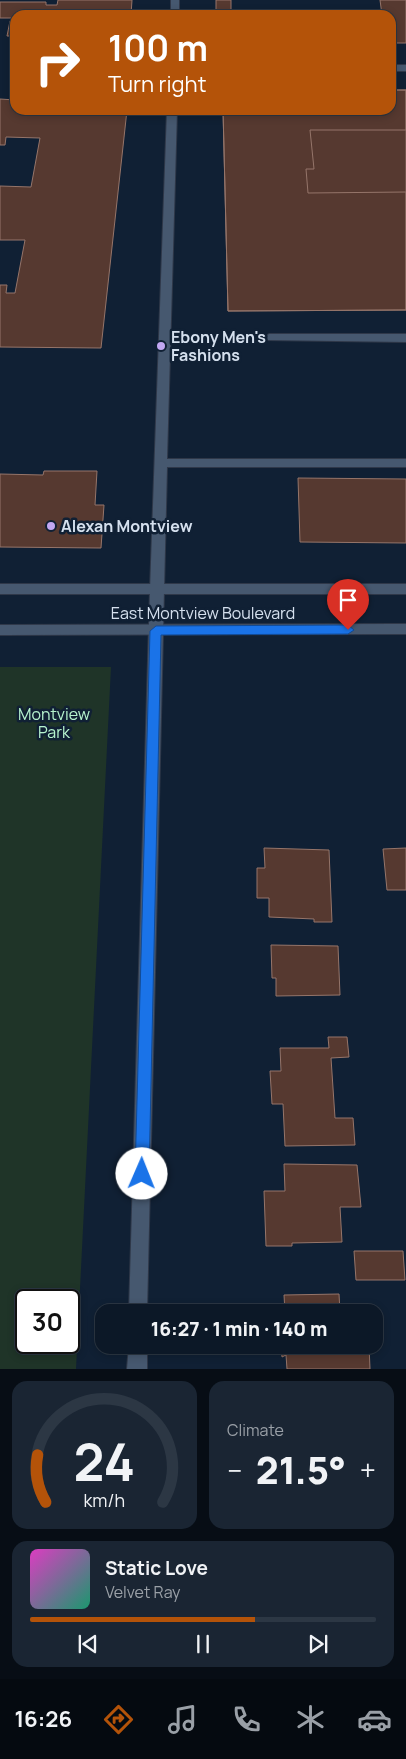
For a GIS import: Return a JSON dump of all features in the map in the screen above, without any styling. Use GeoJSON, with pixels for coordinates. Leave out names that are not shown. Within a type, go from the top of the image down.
{"type":"FeatureCollection","features":[{"type":"Feature","properties":{"kind":"main road"},"geometry":{"type":"LineString","coordinates":[[138,1304],[172,115]]}},
{"type":"Feature","properties":{"kind":"main road"},"geometry":{"type":"LineString","coordinates":[[269,338],[406,338]]}},
{"type":"Feature","properties":{"kind":"main road"},"geometry":{"type":"LineString","coordinates":[[161,463],[406,462]]}},
{"type":"Feature","properties":{"kind":"main road","name":"East Montview Boulevard"},"geometry":{"type":"LineString","coordinates":[[0,589],[406,589]]}},
{"type":"Feature","properties":{"kind":"main road","name":"East Montview Boulevard"},"geometry":{"type":"LineString","coordinates":[[0,630],[406,629]]}},
{"type":"Feature","properties":{"kind":"main road"},"geometry":{"type":"LineString","coordinates":[[137,1369],[138,1354]]}},
{"type":"Feature","properties":{"kind":"green space","name":"Montview Park"},"geometry":{"type":"Polygon","coordinates":[[[0,667],[111,667],[80,1289],[15,1289],[15,1354],[77,1354],[76,1369],[0,1369],[0,667]]]}},
{"type":"Feature","properties":{"kind":"building"},"geometry":{"type":"Polygon","coordinates":[[[58,0],[132,0],[131,10],[10,10],[10,18],[0,18],[0,2],[46,2],[46,5],[57,5],[58,0]]]}},
{"type":"Feature","properties":{"kind":"building"},"geometry":{"type":"Polygon","coordinates":[[[216,0],[231,0],[231,10],[216,10],[216,0]]]}},
{"type":"Feature","properties":{"kind":"building"},"geometry":{"type":"Polygon","coordinates":[[[380,0],[406,0],[406,43],[396,43],[396,10],[381,10],[380,0]]]}},
{"type":"Feature","properties":{"kind":"building"},"geometry":{"type":"Polygon","coordinates":[[[10,21],[10,36],[7,36],[10,21]]]}},
{"type":"Feature","properties":{"kind":"building"},"geometry":{"type":"Polygon","coordinates":[[[396,90],[406,90],[406,130],[310,130],[314,169],[306,169],[308,193],[406,192],[406,310],[228,311],[223,115],[396,115],[396,90]]]}},
{"type":"Feature","properties":{"kind":"building"},"geometry":{"type":"Polygon","coordinates":[[[396,90],[406,90],[406,310],[228,311],[223,115],[396,115],[396,90]]]}},
{"type":"Feature","properties":{"kind":"building"},"geometry":{"type":"Polygon","coordinates":[[[0,99],[10,100],[10,115],[126,115],[101,348],[0,347],[0,285],[7,285],[6,293],[15,293],[25,240],[0,240],[0,186],[31,187],[40,138],[6,137],[5,145],[0,145],[0,99]]]}},
{"type":"Feature","properties":{"kind":"building","name":"Alexan Montview"},"geometry":{"type":"Polygon","coordinates":[[[44,471],[97,471],[95,505],[104,505],[101,548],[0,547],[0,474],[43,475],[44,471]]]}},
{"type":"Feature","properties":{"kind":"building"},"geometry":{"type":"Polygon","coordinates":[[[298,478],[406,479],[406,543],[300,542],[298,478]]]}},
{"type":"Feature","properties":{"kind":"building"},"geometry":{"type":"Polygon","coordinates":[[[264,848],[329,850],[332,922],[314,922],[314,919],[269,917],[269,898],[257,898],[257,868],[265,868],[264,848]]]}},
{"type":"Feature","properties":{"kind":"building"},"geometry":{"type":"Polygon","coordinates":[[[406,848],[406,890],[387,890],[383,849],[406,848]]]}},
{"type":"Feature","properties":{"kind":"building"},"geometry":{"type":"Polygon","coordinates":[[[271,945],[338,946],[340,995],[276,996],[276,978],[272,978],[271,945]]]}},
{"type":"Feature","properties":{"kind":"building"},"geometry":{"type":"Polygon","coordinates":[[[328,1037],[347,1037],[349,1057],[331,1058],[335,1118],[353,1118],[355,1145],[285,1146],[283,1104],[272,1104],[270,1071],[281,1071],[280,1048],[329,1048],[328,1037]]]}},
{"type":"Feature","properties":{"kind":"building"},"geometry":{"type":"Polygon","coordinates":[[[284,1164],[357,1165],[361,1207],[340,1207],[342,1242],[292,1243],[292,1246],[266,1246],[264,1191],[285,1191],[284,1164]]]}},
{"type":"Feature","properties":{"kind":"building"},"geometry":{"type":"Polygon","coordinates":[[[354,1251],[403,1251],[405,1280],[356,1280],[354,1251]]]}},
{"type":"Feature","properties":{"kind":"building"},"geometry":{"type":"Polygon","coordinates":[[[339,1294],[340,1304],[285,1304],[284,1295],[339,1294]]]}},
{"type":"Feature","properties":{"kind":"building"},"geometry":{"type":"Polygon","coordinates":[[[282,1354],[369,1354],[370,1369],[287,1369],[286,1355],[282,1357],[282,1354]]]}},
{"type":"Feature","properties":{"kind":"place","name":"Ebony Men's Fashions"},"geometry":{"type":"Point","coordinates":[161,346]}},
{"type":"Feature","properties":{"kind":"place","name":"Alexan Montview"},"geometry":{"type":"Point","coordinates":[51,526]}},
{"type":"Feature","properties":{"kind":"route"},"geometry":{"type":"LineString","coordinates":[[142,1174],[156,631],[348,630]]}}]}
